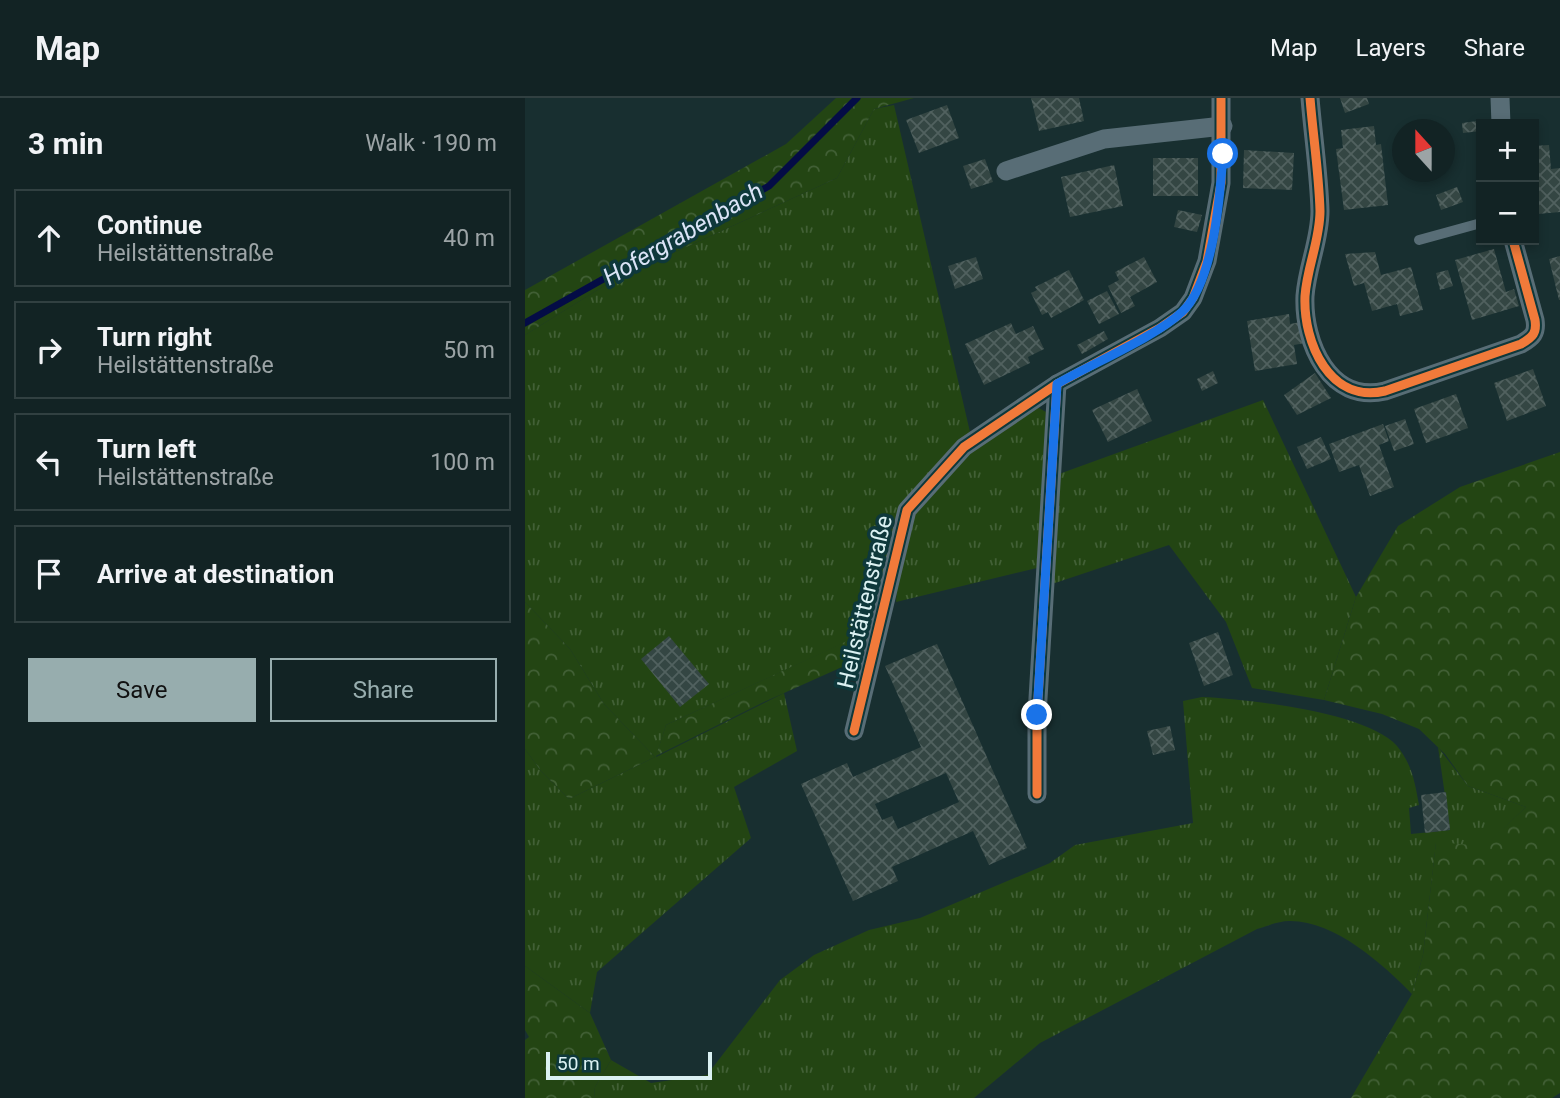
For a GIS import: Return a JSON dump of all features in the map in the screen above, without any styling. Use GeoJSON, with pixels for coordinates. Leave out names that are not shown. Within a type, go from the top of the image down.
{"type":"FeatureCollection","features":[{"type":"Feature","properties":{"kind":"street","name":"Heilstättenstraße"},"geometry":{"type":"LineString","coordinates":[[854,731],[907,510],[964,447],[1057,384],[1160,328],[1183,312],[1193,298],[1207,261],[1221,183],[1221,98]]}},
{"type":"Feature","properties":{"kind":"street"},"geometry":{"type":"LineString","coordinates":[[1310,98],[1320,211],[1307,281],[1306,312],[1320,358],[1330,374],[1343,387],[1368,395],[1385,391],[1521,344],[1533,337],[1536,330],[1535,320],[1514,245]]}},
{"type":"Feature","properties":{"kind":"street"},"geometry":{"type":"LineString","coordinates":[[1500,98],[1501,119]]}},
{"type":"Feature","properties":{"kind":"street"},"geometry":{"type":"LineString","coordinates":[[1006,171],[1104,139],[1175,129],[1223,126]]}},
{"type":"Feature","properties":{"kind":"street"},"geometry":{"type":"LineString","coordinates":[[1037,794],[1037,721],[1057,384]]}},
{"type":"Feature","properties":{"kind":"lane"},"geometry":{"type":"LineString","coordinates":[[1419,240],[1476,224]]}},
{"type":"Feature","properties":{"kind":"green space"},"geometry":{"type":"Polygon","coordinates":[[[836,98],[914,98],[874,109],[837,178],[612,281],[525,335],[525,290],[786,144],[836,98]]]}},
{"type":"Feature","properties":{"kind":"green space"},"geometry":{"type":"Polygon","coordinates":[[[894,105],[970,432],[916,487],[870,638],[858,663],[851,663],[859,636],[666,725],[656,757],[784,693],[797,751],[734,787],[751,838],[597,972],[590,1013],[525,966],[525,749],[541,771],[569,799],[655,757],[604,704],[570,649],[525,602],[525,335],[612,281],[837,178],[874,109],[894,105]]]}},
{"type":"Feature","properties":{"kind":"green space"},"geometry":{"type":"Polygon","coordinates":[[[1263,400],[1356,597],[1324,700],[1252,688],[1226,622],[1169,545],[1052,584],[1059,474],[1263,400]]]}},
{"type":"Feature","properties":{"kind":"green space"},"geometry":{"type":"Polygon","coordinates":[[[1037,407],[1046,412],[1037,568],[896,602],[900,561],[917,508],[972,449],[1037,407]]]}},
{"type":"Feature","properties":{"kind":"green space"},"geometry":{"type":"Polygon","coordinates":[[[1560,452],[1560,1093],[1552,1098],[1351,1098],[1412,994],[1423,955],[1436,842],[1484,846],[1526,807],[1468,786],[1445,754],[1419,729],[1382,714],[1324,700],[1356,597],[1398,526],[1460,487],[1560,452]]]}},
{"type":"Feature","properties":{"kind":"green space"},"geometry":{"type":"Polygon","coordinates":[[[525,602],[570,649],[604,704],[655,757],[569,799],[541,771],[525,749],[525,602]]]}},
{"type":"Feature","properties":{"kind":"green space"},"geometry":{"type":"Polygon","coordinates":[[[860,635],[851,663],[764,702],[656,756],[666,725],[860,635]]]}},
{"type":"Feature","properties":{"kind":"green space"},"geometry":{"type":"Polygon","coordinates":[[[1202,697],[1305,709],[1360,724],[1382,734],[1397,746],[1412,774],[1419,805],[1409,808],[1411,834],[1450,830],[1438,747],[1468,786],[1526,807],[1484,847],[1436,843],[1423,955],[1412,994],[1372,957],[1340,936],[1306,923],[1285,921],[1257,929],[1040,1043],[974,1098],[594,1098],[595,1087],[611,1060],[651,1083],[707,1075],[780,980],[814,955],[869,930],[920,918],[1050,863],[1075,845],[1193,823],[1183,701],[1202,697]]]}},
{"type":"Feature","properties":{"kind":"green space"},"geometry":{"type":"Polygon","coordinates":[[[525,966],[590,1013],[611,1060],[595,1087],[594,1098],[525,1098],[525,1040],[529,1037],[525,1030],[525,966]]]}},
{"type":"Feature","properties":{"kind":"building"},"geometry":{"type":"Polygon","coordinates":[[[1031,98],[1079,98],[1084,121],[1039,131],[1031,98]]]}},
{"type":"Feature","properties":{"kind":"building"},"geometry":{"type":"Polygon","coordinates":[[[1340,98],[1367,98],[1369,104],[1345,113],[1340,98]]]}},
{"type":"Feature","properties":{"kind":"building"},"geometry":{"type":"Polygon","coordinates":[[[947,105],[959,138],[919,153],[906,120],[947,105]]]}},
{"type":"Feature","properties":{"kind":"building"},"geometry":{"type":"Polygon","coordinates":[[[1476,121],[1476,132],[1463,133],[1462,123],[1476,121]]]}},
{"type":"Feature","properties":{"kind":"building"},"geometry":{"type":"Polygon","coordinates":[[[1374,126],[1376,145],[1381,144],[1388,205],[1344,210],[1336,149],[1343,148],[1341,130],[1374,126]]]}},
{"type":"Feature","properties":{"kind":"building"},"geometry":{"type":"Polygon","coordinates":[[[1549,145],[1551,169],[1560,168],[1560,212],[1539,214],[1539,146],[1549,145]]]}},
{"type":"Feature","properties":{"kind":"building"},"geometry":{"type":"Polygon","coordinates":[[[1244,150],[1294,153],[1292,190],[1243,188],[1244,150]]]}},
{"type":"Feature","properties":{"kind":"building"},"geometry":{"type":"Polygon","coordinates":[[[1153,158],[1198,158],[1198,196],[1153,196],[1153,158]]]}},
{"type":"Feature","properties":{"kind":"building"},"geometry":{"type":"Polygon","coordinates":[[[985,159],[993,182],[971,189],[963,166],[985,159]]]}},
{"type":"Feature","properties":{"kind":"building"},"geometry":{"type":"Polygon","coordinates":[[[1114,165],[1123,206],[1070,217],[1061,177],[1114,165]]]}},
{"type":"Feature","properties":{"kind":"building"},"geometry":{"type":"Polygon","coordinates":[[[1457,187],[1463,202],[1441,210],[1436,195],[1457,187]]]}},
{"type":"Feature","properties":{"kind":"building"},"geometry":{"type":"Polygon","coordinates":[[[1178,210],[1202,215],[1197,232],[1174,227],[1178,210]]]}},
{"type":"Feature","properties":{"kind":"building"},"geometry":{"type":"Polygon","coordinates":[[[1494,249],[1506,292],[1514,289],[1519,306],[1472,320],[1455,260],[1494,249]]]}},
{"type":"Feature","properties":{"kind":"building"},"geometry":{"type":"Polygon","coordinates":[[[1375,252],[1381,275],[1411,267],[1423,310],[1400,316],[1397,304],[1372,311],[1364,283],[1354,286],[1345,254],[1375,252]]]}},
{"type":"Feature","properties":{"kind":"building"},"geometry":{"type":"Polygon","coordinates":[[[1560,256],[1560,300],[1559,300],[1549,259],[1560,256]]]}},
{"type":"Feature","properties":{"kind":"building"},"geometry":{"type":"Polygon","coordinates":[[[976,257],[983,279],[955,289],[948,266],[976,257]]]}},
{"type":"Feature","properties":{"kind":"building"},"geometry":{"type":"Polygon","coordinates":[[[1144,257],[1157,282],[1130,297],[1135,306],[1121,313],[1108,286],[1119,280],[1115,272],[1144,257]]]}},
{"type":"Feature","properties":{"kind":"building"},"geometry":{"type":"Polygon","coordinates":[[[1069,270],[1084,300],[1051,318],[1048,312],[1042,315],[1031,293],[1037,290],[1035,287],[1069,270]]]}},
{"type":"Feature","properties":{"kind":"building"},"geometry":{"type":"Polygon","coordinates":[[[1448,270],[1453,286],[1440,290],[1436,273],[1448,270]]]}},
{"type":"Feature","properties":{"kind":"building"},"geometry":{"type":"Polygon","coordinates":[[[1107,291],[1119,314],[1099,324],[1087,301],[1107,291]]]}},
{"type":"Feature","properties":{"kind":"building"},"geometry":{"type":"Polygon","coordinates":[[[1289,314],[1290,324],[1301,322],[1305,343],[1294,345],[1297,364],[1255,371],[1247,321],[1289,314]]]}},
{"type":"Feature","properties":{"kind":"building"},"geometry":{"type":"Polygon","coordinates":[[[1011,323],[1016,334],[1033,326],[1044,349],[1028,357],[1030,363],[984,385],[965,344],[1011,323]]]}},
{"type":"Feature","properties":{"kind":"building"},"geometry":{"type":"Polygon","coordinates":[[[1104,331],[1108,339],[1082,354],[1077,345],[1104,331]]]}},
{"type":"Feature","properties":{"kind":"building"},"geometry":{"type":"Polygon","coordinates":[[[1533,369],[1546,406],[1507,421],[1494,383],[1533,369]]]}},
{"type":"Feature","properties":{"kind":"building"},"geometry":{"type":"Polygon","coordinates":[[[1213,371],[1218,383],[1202,391],[1197,379],[1213,371]]]}},
{"type":"Feature","properties":{"kind":"building"},"geometry":{"type":"Polygon","coordinates":[[[1315,373],[1331,398],[1297,415],[1284,395],[1315,373]]]}},
{"type":"Feature","properties":{"kind":"building"},"geometry":{"type":"Polygon","coordinates":[[[1137,389],[1152,421],[1108,442],[1092,410],[1137,389]]]}},
{"type":"Feature","properties":{"kind":"building"},"geometry":{"type":"Polygon","coordinates":[[[1456,394],[1468,428],[1426,443],[1414,409],[1456,394]]]}},
{"type":"Feature","properties":{"kind":"building"},"geometry":{"type":"Polygon","coordinates":[[[1405,419],[1414,444],[1394,451],[1385,426],[1405,419]]]}},
{"type":"Feature","properties":{"kind":"building"},"geometry":{"type":"Polygon","coordinates":[[[1383,424],[1389,441],[1379,445],[1394,487],[1370,496],[1359,465],[1339,472],[1329,444],[1383,424]]]}},
{"type":"Feature","properties":{"kind":"building"},"geometry":{"type":"Polygon","coordinates":[[[1321,437],[1331,459],[1307,469],[1297,447],[1321,437]]]}},
{"type":"Feature","properties":{"kind":"building"},"geometry":{"type":"Polygon","coordinates":[[[1218,632],[1233,675],[1204,686],[1189,643],[1218,632]]]}},
{"type":"Feature","properties":{"kind":"building"},"geometry":{"type":"Polygon","coordinates":[[[669,636],[709,684],[680,707],[641,659],[669,636]]]}},
{"type":"Feature","properties":{"kind":"building"},"geometry":{"type":"Polygon","coordinates":[[[937,644],[1027,848],[989,865],[973,831],[892,867],[898,881],[853,901],[801,784],[847,763],[853,777],[921,747],[885,666],[937,644]],[[946,773],[875,804],[882,820],[892,816],[898,829],[959,802],[946,773]]]}},
{"type":"Feature","properties":{"kind":"building"},"geometry":{"type":"Polygon","coordinates":[[[1170,726],[1175,750],[1153,755],[1147,731],[1170,726]]]}},
{"type":"Feature","properties":{"kind":"building"},"geometry":{"type":"Polygon","coordinates":[[[1446,792],[1450,830],[1425,833],[1421,795],[1446,792]]]}},
{"type":"Feature","properties":{"kind":"waterway","name":"Hofergrabenbach"},"geometry":{"type":"LineString","coordinates":[[525,323],[769,186],[857,98]]}},
{"type":"Feature","properties":{"kind":"cycle path"},"geometry":{"type":"LineString","coordinates":[[854,731],[907,510],[964,447],[1057,384],[1160,328],[1183,312],[1193,298],[1207,261],[1221,183],[1221,98]]}},
{"type":"Feature","properties":{"kind":"cycle path"},"geometry":{"type":"LineString","coordinates":[[1310,98],[1320,211],[1306,285],[1306,314],[1315,350],[1335,379],[1349,388],[1366,393],[1385,391],[1529,339],[1535,331],[1535,320],[1514,245]]}},
{"type":"Feature","properties":{"kind":"cycle path"},"geometry":{"type":"LineString","coordinates":[[1037,794],[1037,715],[1057,384]]}},
{"type":"Feature","properties":{"kind":"route"},"geometry":{"type":"LineString","coordinates":[[1037,715],[1057,384],[1160,328],[1183,312],[1193,298],[1207,261],[1221,183],[1223,154]]}}]}
